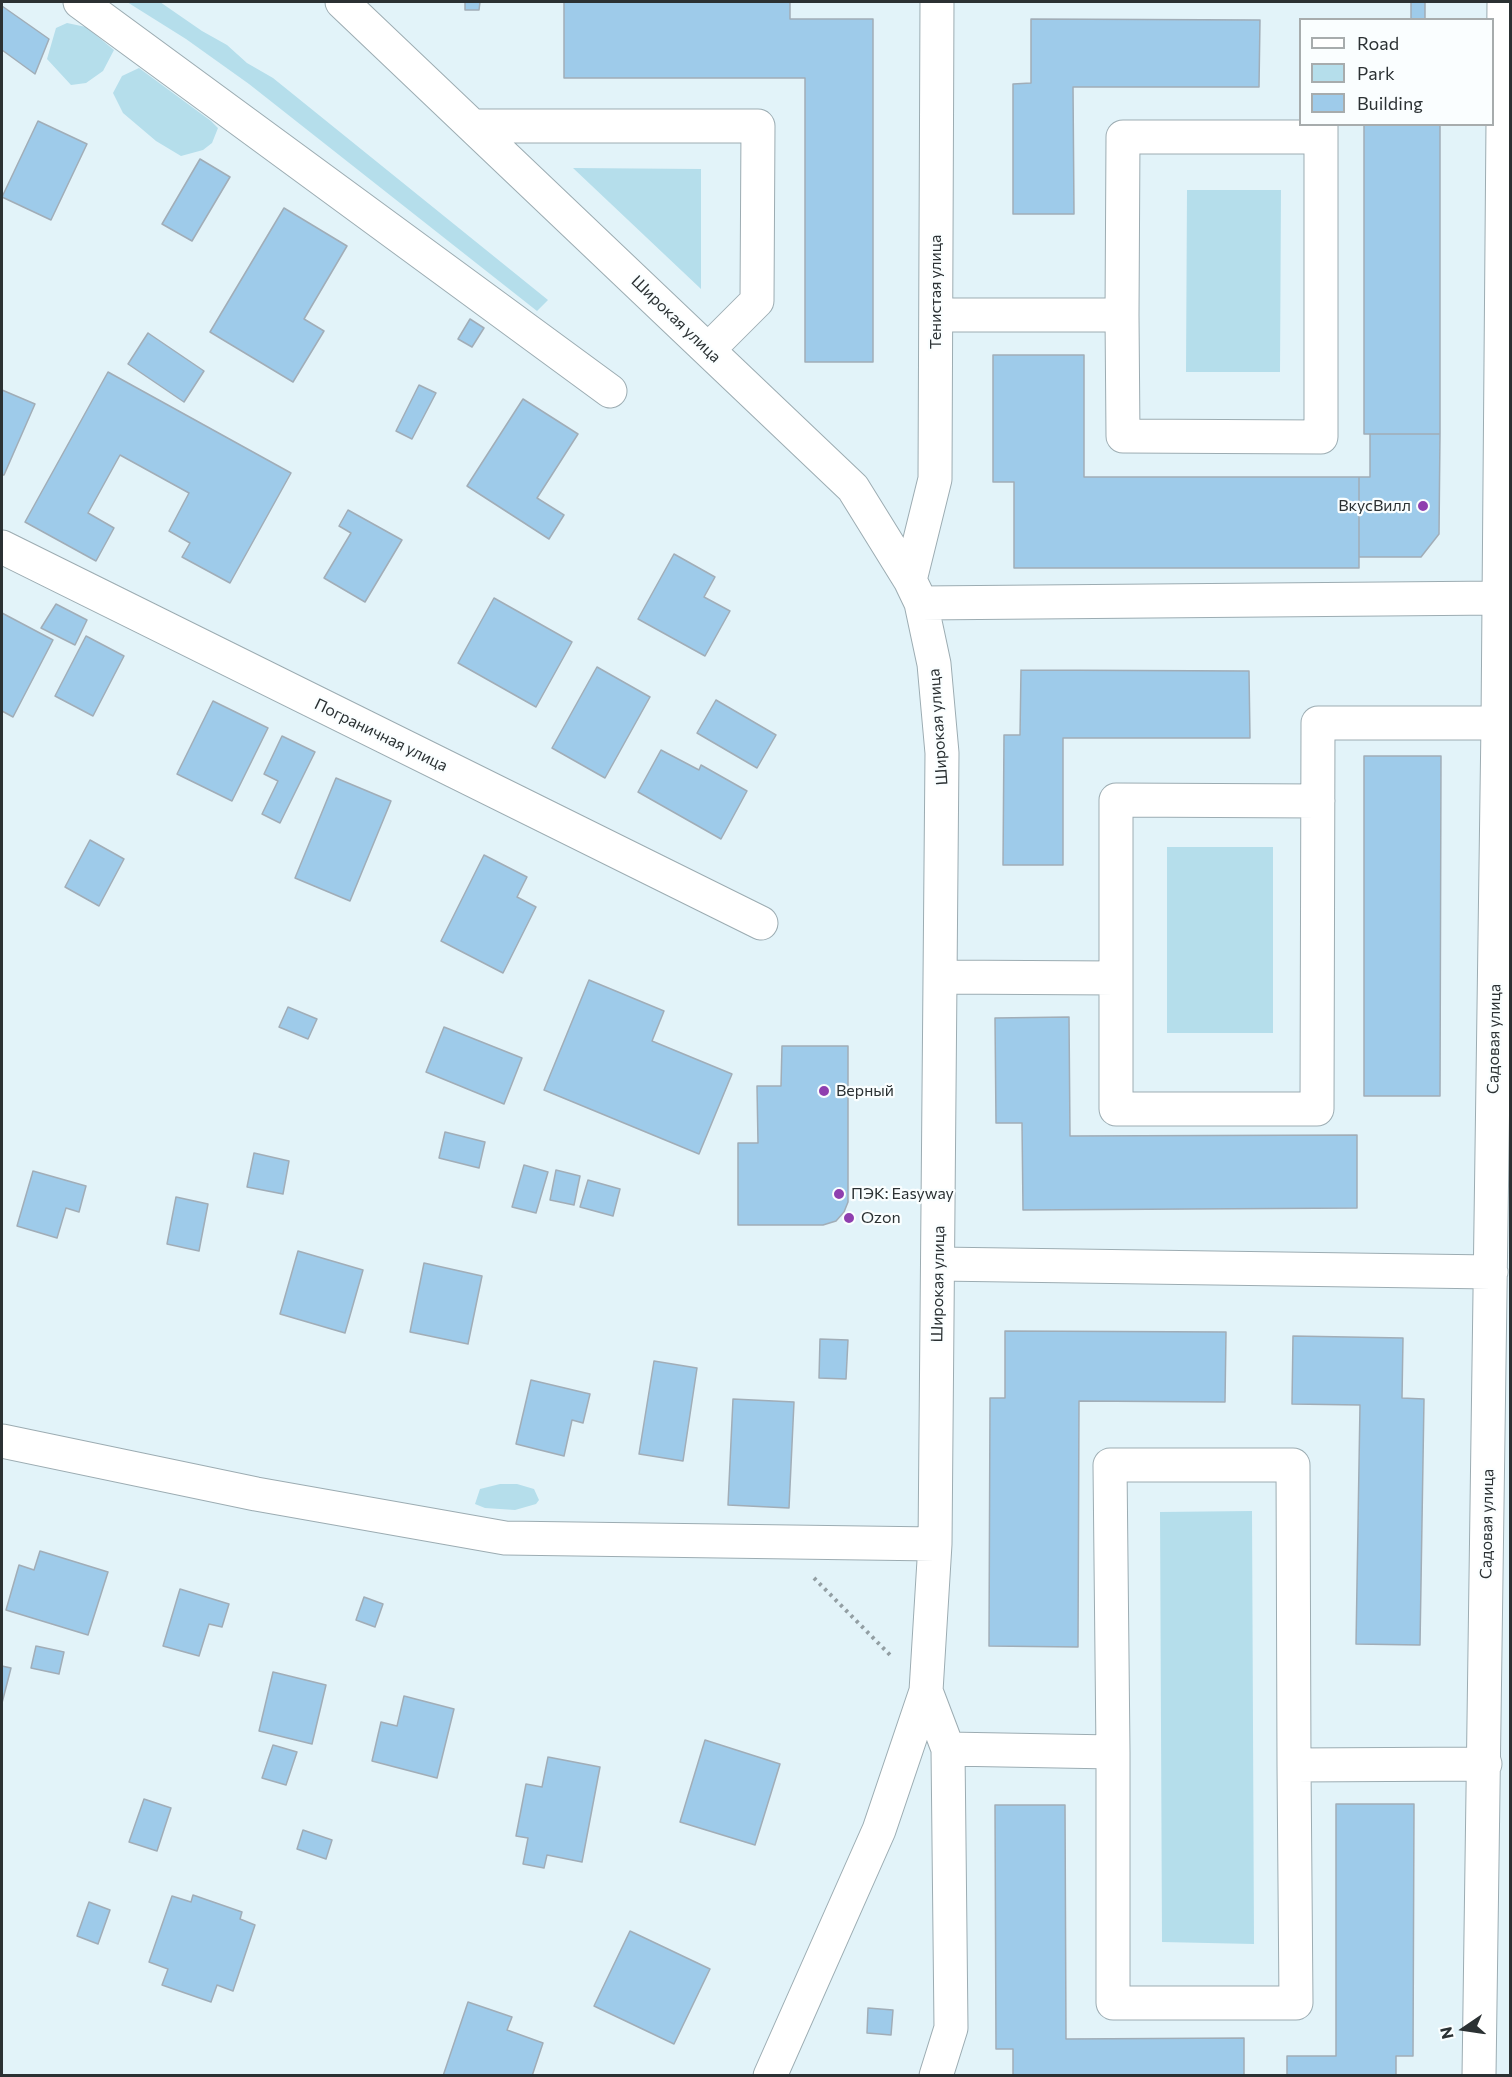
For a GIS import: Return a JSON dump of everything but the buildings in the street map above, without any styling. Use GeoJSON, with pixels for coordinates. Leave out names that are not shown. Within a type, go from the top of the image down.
{"type":"FeatureCollection","features":[{"type":"Feature","properties":{"kind":"street"},"geometry":{"type":"LineString","coordinates":[[80,2],[610,391]]}},
{"type":"Feature","properties":{"kind":"street","name":"Широкая улица"},"geometry":{"type":"LineString","coordinates":[[342,2],[854,488],[915,591],[934,664],[942,753],[935,1544],[926,1691]]}},
{"type":"Feature","properties":{"kind":"street","name":"Тенистая улица"},"geometry":{"type":"LineString","coordinates":[[915,591],[935,479],[937,2]]}},
{"type":"Feature","properties":{"kind":"street","name":"Садовая улица"},"geometry":{"type":"LineString","coordinates":[[1479,2076],[1497,1800],[1485,1764],[1491,1272],[1502,1086],[1504,799],[1498,723],[1499,598],[1506,418],[1507,134],[1498,68],[1504,2]]}},
{"type":"Feature","properties":{"kind":"street"},"geometry":{"type":"LineString","coordinates":[[473,126],[758,126],[758,301],[708,350]]}},
{"type":"Feature","properties":{"kind":"street"},"geometry":{"type":"LineString","coordinates":[[1322,131],[1321,436],[1123,436],[1122,315],[1123,137],[1322,131]]}},
{"type":"Feature","properties":{"kind":"street"},"geometry":{"type":"LineString","coordinates":[[936,315],[1122,315]]}},
{"type":"Feature","properties":{"kind":"street","name":"Пограничная улица"},"geometry":{"type":"LineString","coordinates":[[2,547],[761,923]]}},
{"type":"Feature","properties":{"kind":"street"},"geometry":{"type":"LineString","coordinates":[[915,591],[1499,598]]}},
{"type":"Feature","properties":{"kind":"street"},"geometry":{"type":"LineString","coordinates":[[1318,801],[1116,800],[1116,1108],[1317,1109],[1318,801],[1318,723],[1498,723]]}},
{"type":"Feature","properties":{"kind":"street"},"geometry":{"type":"LineString","coordinates":[[940,978],[1116,978]]}},
{"type":"Feature","properties":{"kind":"street"},"geometry":{"type":"LineString","coordinates":[[938,1264],[1491,1272]]}},
{"type":"Feature","properties":{"kind":"street"},"geometry":{"type":"LineString","coordinates":[[2,1441],[256,1494],[505,1538],[935,1544]]}},
{"type":"Feature","properties":{"kind":"street"},"geometry":{"type":"LineString","coordinates":[[1293,1465],[1294,1765],[1296,2002],[1113,2003],[1110,1466],[1293,1465]]}},
{"type":"Feature","properties":{"kind":"street"},"geometry":{"type":"LineString","coordinates":[[926,1691],[948,1749],[951,2028],[936,2076]]}},
{"type":"Feature","properties":{"kind":"street"},"geometry":{"type":"LineString","coordinates":[[770,2076],[879,1830],[926,1691]]}},
{"type":"Feature","properties":{"kind":"street"},"geometry":{"type":"LineString","coordinates":[[948,1749],[1113,1752]]}},
{"type":"Feature","properties":{"kind":"street"},"geometry":{"type":"LineString","coordinates":[[1294,1765],[1485,1764]]}},
{"type":"Feature","properties":{"kind":"path"},"geometry":{"type":"LineString","coordinates":[[778,1542],[926,1691]]}},
{"type":"Feature","properties":{"kind":"green space"},"geometry":{"type":"Polygon","coordinates":[[[127,2],[160,2],[227,45],[247,63],[273,78],[548,300],[537,311],[249,84],[186,39],[127,2]]]}},
{"type":"Feature","properties":{"kind":"green space"},"geometry":{"type":"Polygon","coordinates":[[[67,23],[86,27],[114,50],[103,71],[86,83],[71,85],[47,59],[56,28],[67,23]]]}},
{"type":"Feature","properties":{"kind":"green space"},"geometry":{"type":"Polygon","coordinates":[[[139,68],[218,128],[212,143],[203,150],[181,156],[156,141],[123,113],[113,93],[122,76],[139,68]]]}},
{"type":"Feature","properties":{"kind":"green space"},"geometry":{"type":"Polygon","coordinates":[[[573,168],[701,169],[701,289],[573,168]]]}},
{"type":"Feature","properties":{"kind":"green space"},"geometry":{"type":"Polygon","coordinates":[[[1187,190],[1281,190],[1280,372],[1186,372],[1187,190]]]}},
{"type":"Feature","properties":{"kind":"green space"},"geometry":{"type":"Polygon","coordinates":[[[1167,847],[1273,847],[1273,1033],[1167,1033],[1167,847]]]}},
{"type":"Feature","properties":{"kind":"green space"},"geometry":{"type":"Polygon","coordinates":[[[500,1484],[517,1484],[534,1489],[539,1500],[536,1504],[515,1510],[485,1508],[475,1504],[480,1489],[500,1484]]]}},
{"type":"Feature","properties":{"kind":"green space"},"geometry":{"type":"Polygon","coordinates":[[[1252,1511],[1254,1944],[1162,1942],[1160,1512],[1252,1511]]]}},
{"type":"Feature","properties":{"kind":"place","name":"ВкусВилл"},"geometry":{"type":"Point","coordinates":[1423,506]}},
{"type":"Feature","properties":{"kind":"place","name":"Верный"},"geometry":{"type":"Point","coordinates":[824,1091]}},
{"type":"Feature","properties":{"kind":"place","name":"ПЭК: Easyway"},"geometry":{"type":"Point","coordinates":[839,1194]}},
{"type":"Feature","properties":{"kind":"place","name":"Ozon"},"geometry":{"type":"Point","coordinates":[849,1218]}}]}
